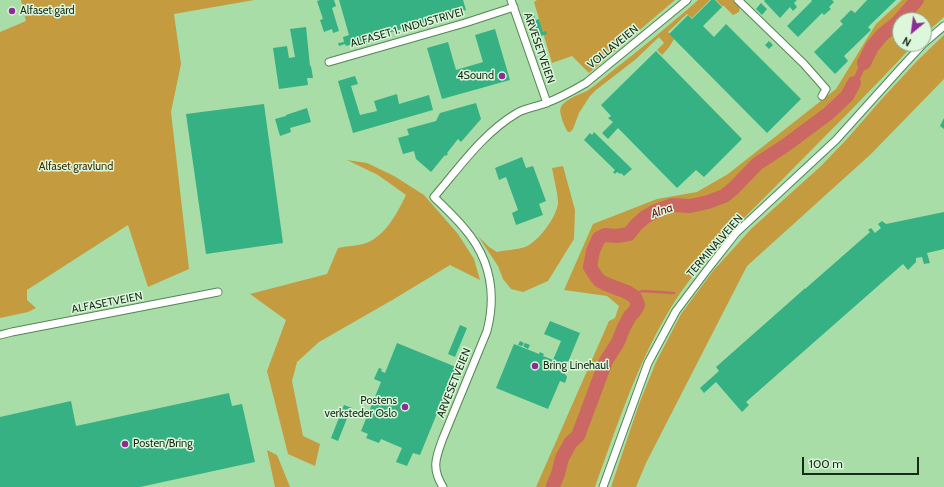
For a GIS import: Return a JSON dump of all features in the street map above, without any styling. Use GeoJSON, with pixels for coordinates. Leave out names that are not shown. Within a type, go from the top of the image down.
{"type":"FeatureCollection","features":[{"type":"Feature","properties":{"kind":"street","name":"ARVESETVEIEN"},"geometry":{"type":"LineString","coordinates":[[511,0],[547,103]]}},
{"type":"Feature","properties":{"kind":"street","name":"VOLLAVEIEN"},"geometry":{"type":"LineString","coordinates":[[492,303],[489,274],[486,264],[477,247],[464,227],[434,197],[483,139],[502,123],[519,112],[547,103],[586,83],[687,0]]}},
{"type":"Feature","properties":{"kind":"street"},"geometry":{"type":"LineString","coordinates":[[738,0],[804,64],[826,89],[822,96]]}},
{"type":"Feature","properties":{"kind":"street","name":"ALFASET 1. INDUSTRIVEI"},"geometry":{"type":"LineString","coordinates":[[329,62],[465,23],[514,7]]}},
{"type":"Feature","properties":{"kind":"street","name":"TERMINALVEIEN"},"geometry":{"type":"LineString","coordinates":[[932,37],[944,26]]}},
{"type":"Feature","properties":{"kind":"street","name":"TERMINALVEIEN"},"geometry":{"type":"LineString","coordinates":[[603,487],[648,363],[676,310],[736,233],[836,140],[916,52]]}},
{"type":"Feature","properties":{"kind":"street","name":"ALFASETVEIEN"},"geometry":{"type":"LineString","coordinates":[[0,335],[218,292]]}},
{"type":"Feature","properties":{"kind":"street","name":"ARVESETVEIEN"},"geometry":{"type":"LineString","coordinates":[[443,487],[435,471],[435,464],[441,443],[487,331],[492,303]]}},
{"type":"Feature","properties":{"kind":"green space","name":"Alfaset gravlund"},"geometry":{"type":"Polygon","coordinates":[[[21,0],[254,0],[174,14],[181,64],[171,112],[189,269],[148,287],[128,225],[27,290],[27,300],[36,308],[28,312],[0,318],[0,32],[26,21],[21,0]]]}},
{"type":"Feature","properties":{"kind":"green space"},"geometry":{"type":"Polygon","coordinates":[[[537,0],[675,0],[589,73],[572,56],[552,63],[534,2],[537,0]]]}},
{"type":"Feature","properties":{"kind":"green space"},"geometry":{"type":"Polygon","coordinates":[[[698,0],[710,0],[692,18],[687,14],[668,32],[674,39],[662,55],[657,50],[664,43],[659,37],[636,59],[590,96],[579,113],[573,129],[568,132],[560,112],[563,104],[587,91],[698,0]]]}},
{"type":"Feature","properties":{"kind":"green space"},"geometry":{"type":"Polygon","coordinates":[[[716,0],[734,0],[740,6],[739,12],[733,15],[716,0]]]}},
{"type":"Feature","properties":{"kind":"green space"},"geometry":{"type":"Polygon","coordinates":[[[902,0],[944,0],[944,17],[932,28],[932,12],[892,12],[892,52],[906,52],[736,226],[694,274],[670,309],[647,351],[628,396],[595,487],[536,487],[609,321],[615,318],[619,306],[607,296],[564,290],[593,224],[657,199],[697,192],[728,174],[836,89],[876,24],[902,0]]]}},
{"type":"Feature","properties":{"kind":"green space"},"geometry":{"type":"Polygon","coordinates":[[[944,35],[944,79],[871,154],[747,266],[646,463],[636,487],[611,487],[639,404],[656,362],[681,314],[713,271],[751,229],[821,166],[917,61],[926,52],[932,52],[932,47],[944,35]]]}},
{"type":"Feature","properties":{"kind":"green space"},"geometry":{"type":"Polygon","coordinates":[[[347,160],[367,163],[394,176],[424,195],[458,234],[474,259],[480,280],[450,265],[319,342],[297,362],[292,381],[303,436],[320,444],[315,466],[288,454],[267,371],[286,320],[250,294],[327,274],[338,248],[363,244],[371,241],[384,231],[399,209],[406,195],[378,175],[347,160]]]}},
{"type":"Feature","properties":{"kind":"green space"},"geometry":{"type":"Polygon","coordinates":[[[563,166],[575,210],[574,239],[548,281],[523,292],[511,289],[503,279],[498,266],[478,236],[489,247],[497,252],[525,247],[535,240],[551,221],[557,207],[558,197],[552,168],[563,166]]]}},
{"type":"Feature","properties":{"kind":"green space"},"geometry":{"type":"Polygon","coordinates":[[[267,450],[277,455],[290,487],[275,487],[267,450]]]}},
{"type":"Feature","properties":{"kind":"shaded area"},"geometry":{"type":"Polygon","coordinates":[[[869,45],[874,49],[860,79],[847,100],[842,96],[854,78],[869,45]]]}},
{"type":"Feature","properties":{"kind":"building"},"geometry":{"type":"Polygon","coordinates":[[[334,0],[336,6],[332,8],[339,31],[333,33],[332,29],[324,32],[320,20],[323,19],[317,1],[334,0]]]}},
{"type":"Feature","properties":{"kind":"building"},"geometry":{"type":"Polygon","coordinates":[[[339,0],[463,0],[466,10],[368,39],[369,43],[364,44],[363,41],[346,46],[345,44],[339,46],[338,43],[344,42],[343,37],[349,35],[339,0]]]}},
{"type":"Feature","properties":{"kind":"building"},"geometry":{"type":"Polygon","coordinates":[[[711,0],[715,0],[722,7],[703,26],[714,37],[726,24],[801,99],[767,133],[669,34],[688,15],[692,19],[711,0]]]}},
{"type":"Feature","properties":{"kind":"building"},"geometry":{"type":"Polygon","coordinates":[[[797,0],[794,3],[797,7],[793,11],[790,7],[780,18],[764,1],[797,0]]]}},
{"type":"Feature","properties":{"kind":"building"},"geometry":{"type":"Polygon","coordinates":[[[811,0],[832,0],[834,2],[829,7],[831,9],[824,15],[822,13],[798,37],[787,26],[812,1],[811,0]]]}},
{"type":"Feature","properties":{"kind":"building"},"geometry":{"type":"Polygon","coordinates":[[[867,0],[896,0],[868,27],[871,30],[844,56],[848,61],[835,74],[814,52],[843,24],[840,21],[851,10],[855,13],[867,0]]]}},
{"type":"Feature","properties":{"kind":"building"},"geometry":{"type":"Polygon","coordinates":[[[761,3],[767,9],[762,15],[756,9],[761,3]]]}},
{"type":"Feature","properties":{"kind":"building"},"geometry":{"type":"Polygon","coordinates":[[[534,15],[536,20],[539,19],[543,32],[546,31],[547,34],[538,37],[538,35],[535,36],[527,19],[534,15]]]}},
{"type":"Feature","properties":{"kind":"building"},"geometry":{"type":"Polygon","coordinates":[[[306,27],[310,66],[313,78],[307,78],[308,85],[279,89],[273,48],[287,46],[289,58],[295,57],[290,29],[306,27]]]}},
{"type":"Feature","properties":{"kind":"building"},"geometry":{"type":"Polygon","coordinates":[[[495,29],[510,80],[442,99],[427,48],[448,42],[456,70],[483,62],[475,35],[495,29]]]}},
{"type":"Feature","properties":{"kind":"building"},"geometry":{"type":"Polygon","coordinates":[[[769,41],[773,45],[769,49],[765,45],[769,41]]]}},
{"type":"Feature","properties":{"kind":"building"},"geometry":{"type":"Polygon","coordinates":[[[656,51],[742,139],[704,177],[696,170],[677,188],[618,128],[608,139],[602,133],[613,122],[608,118],[611,116],[601,105],[656,51]]]}},
{"type":"Feature","properties":{"kind":"building"},"geometry":{"type":"Polygon","coordinates":[[[355,76],[358,84],[351,86],[360,115],[377,111],[374,101],[397,94],[399,104],[429,95],[433,110],[353,133],[338,81],[355,76]]]}},
{"type":"Feature","properties":{"kind":"building"},"geometry":{"type":"Polygon","coordinates":[[[476,103],[481,119],[461,142],[458,139],[447,153],[448,154],[446,156],[445,155],[431,172],[416,159],[414,151],[403,154],[398,138],[409,135],[407,129],[436,121],[440,113],[476,103]]]}},
{"type":"Feature","properties":{"kind":"building"},"geometry":{"type":"Polygon","coordinates":[[[264,104],[283,243],[206,254],[186,114],[264,104]]]}},
{"type":"Feature","properties":{"kind":"building"},"geometry":{"type":"Polygon","coordinates":[[[307,108],[311,122],[290,128],[291,132],[280,136],[275,119],[307,108]]]}},
{"type":"Feature","properties":{"kind":"building"},"geometry":{"type":"Polygon","coordinates":[[[944,118],[944,129],[940,126],[944,118]]]}},
{"type":"Feature","properties":{"kind":"building"},"geometry":{"type":"Polygon","coordinates":[[[594,132],[632,169],[624,176],[617,172],[615,174],[613,172],[615,170],[584,140],[590,133],[592,135],[594,132]]]}},
{"type":"Feature","properties":{"kind":"building"},"geometry":{"type":"Polygon","coordinates":[[[522,157],[526,168],[533,166],[546,201],[539,204],[543,215],[516,225],[512,213],[518,210],[506,177],[499,180],[495,168],[522,157]]]}},
{"type":"Feature","properties":{"kind":"building"},"geometry":{"type":"Polygon","coordinates":[[[944,212],[944,249],[927,253],[930,263],[924,264],[922,257],[916,258],[916,262],[908,270],[903,264],[746,402],[749,405],[742,412],[716,382],[704,393],[700,388],[719,371],[716,367],[870,232],[868,230],[871,228],[875,233],[881,228],[878,224],[882,221],[886,224],[944,212]]]}},
{"type":"Feature","properties":{"kind":"building","name":"Bring Linehaul"},"geometry":{"type":"Polygon","coordinates":[[[550,321],[580,333],[564,372],[567,377],[565,383],[560,381],[548,409],[496,388],[514,344],[539,354],[540,352],[544,354],[543,356],[553,360],[561,341],[544,334],[550,321]]]}},
{"type":"Feature","properties":{"kind":"building"},"geometry":{"type":"Polygon","coordinates":[[[460,325],[467,328],[455,357],[448,354],[460,325]]]}},
{"type":"Feature","properties":{"kind":"building"},"geometry":{"type":"Polygon","coordinates":[[[520,341],[524,343],[522,346],[518,345],[520,341]]]}},
{"type":"Feature","properties":{"kind":"building","name":"Postens verksteder Oslo"},"geometry":{"type":"Polygon","coordinates":[[[397,343],[456,367],[420,455],[413,453],[407,466],[396,462],[402,448],[381,439],[379,443],[366,438],[368,434],[361,431],[381,382],[374,379],[379,368],[385,373],[397,343]]]}},
{"type":"Feature","properties":{"kind":"building"},"geometry":{"type":"Polygon","coordinates":[[[525,343],[530,345],[528,349],[523,346],[525,343]]]}},
{"type":"Feature","properties":{"kind":"building","name":"Posten/Bring"},"geometry":{"type":"Polygon","coordinates":[[[229,393],[232,406],[242,404],[255,462],[140,487],[0,487],[0,417],[71,401],[76,426],[229,393]]]}},
{"type":"Feature","properties":{"kind":"building"},"geometry":{"type":"Polygon","coordinates":[[[344,405],[352,408],[351,410],[354,411],[352,417],[348,416],[338,441],[331,438],[344,405]]]}},
{"type":"Feature","properties":{"kind":"waterway","name":"Alna"},"geometry":{"type":"LineString","coordinates":[[864,63],[872,47],[882,35],[897,23],[917,0]]}},
{"type":"Feature","properties":{"kind":"waterway","name":"Alna"},"geometry":{"type":"LineString","coordinates":[[553,486],[562,458],[571,442],[578,436],[606,361],[618,342],[630,316],[638,305],[636,299],[629,293],[599,280],[590,267],[593,251],[599,238],[605,235],[617,236],[629,234],[645,217],[672,205],[690,206],[708,202],[724,196],[734,188],[757,164],[786,145],[829,113],[847,96],[854,83]]}},
{"type":"Feature","properties":{"kind":"waterway"},"geometry":{"type":"LineString","coordinates":[[632,296],[642,291],[674,293]]}},
{"type":"Feature","properties":{"kind":"place","name":"Alfaset gård"},"geometry":{"type":"Point","coordinates":[12,11]}},
{"type":"Feature","properties":{"kind":"place","name":"4Sound"},"geometry":{"type":"Point","coordinates":[502,76]}},
{"type":"Feature","properties":{"kind":"place","name":"Bring Linehaul"},"geometry":{"type":"Point","coordinates":[535,366]}},
{"type":"Feature","properties":{"kind":"place","name":"Postens verksteder Oslo"},"geometry":{"type":"Point","coordinates":[405,407]}},
{"type":"Feature","properties":{"kind":"place","name":"Posten/Bring"},"geometry":{"type":"Point","coordinates":[125,444]}}]}
